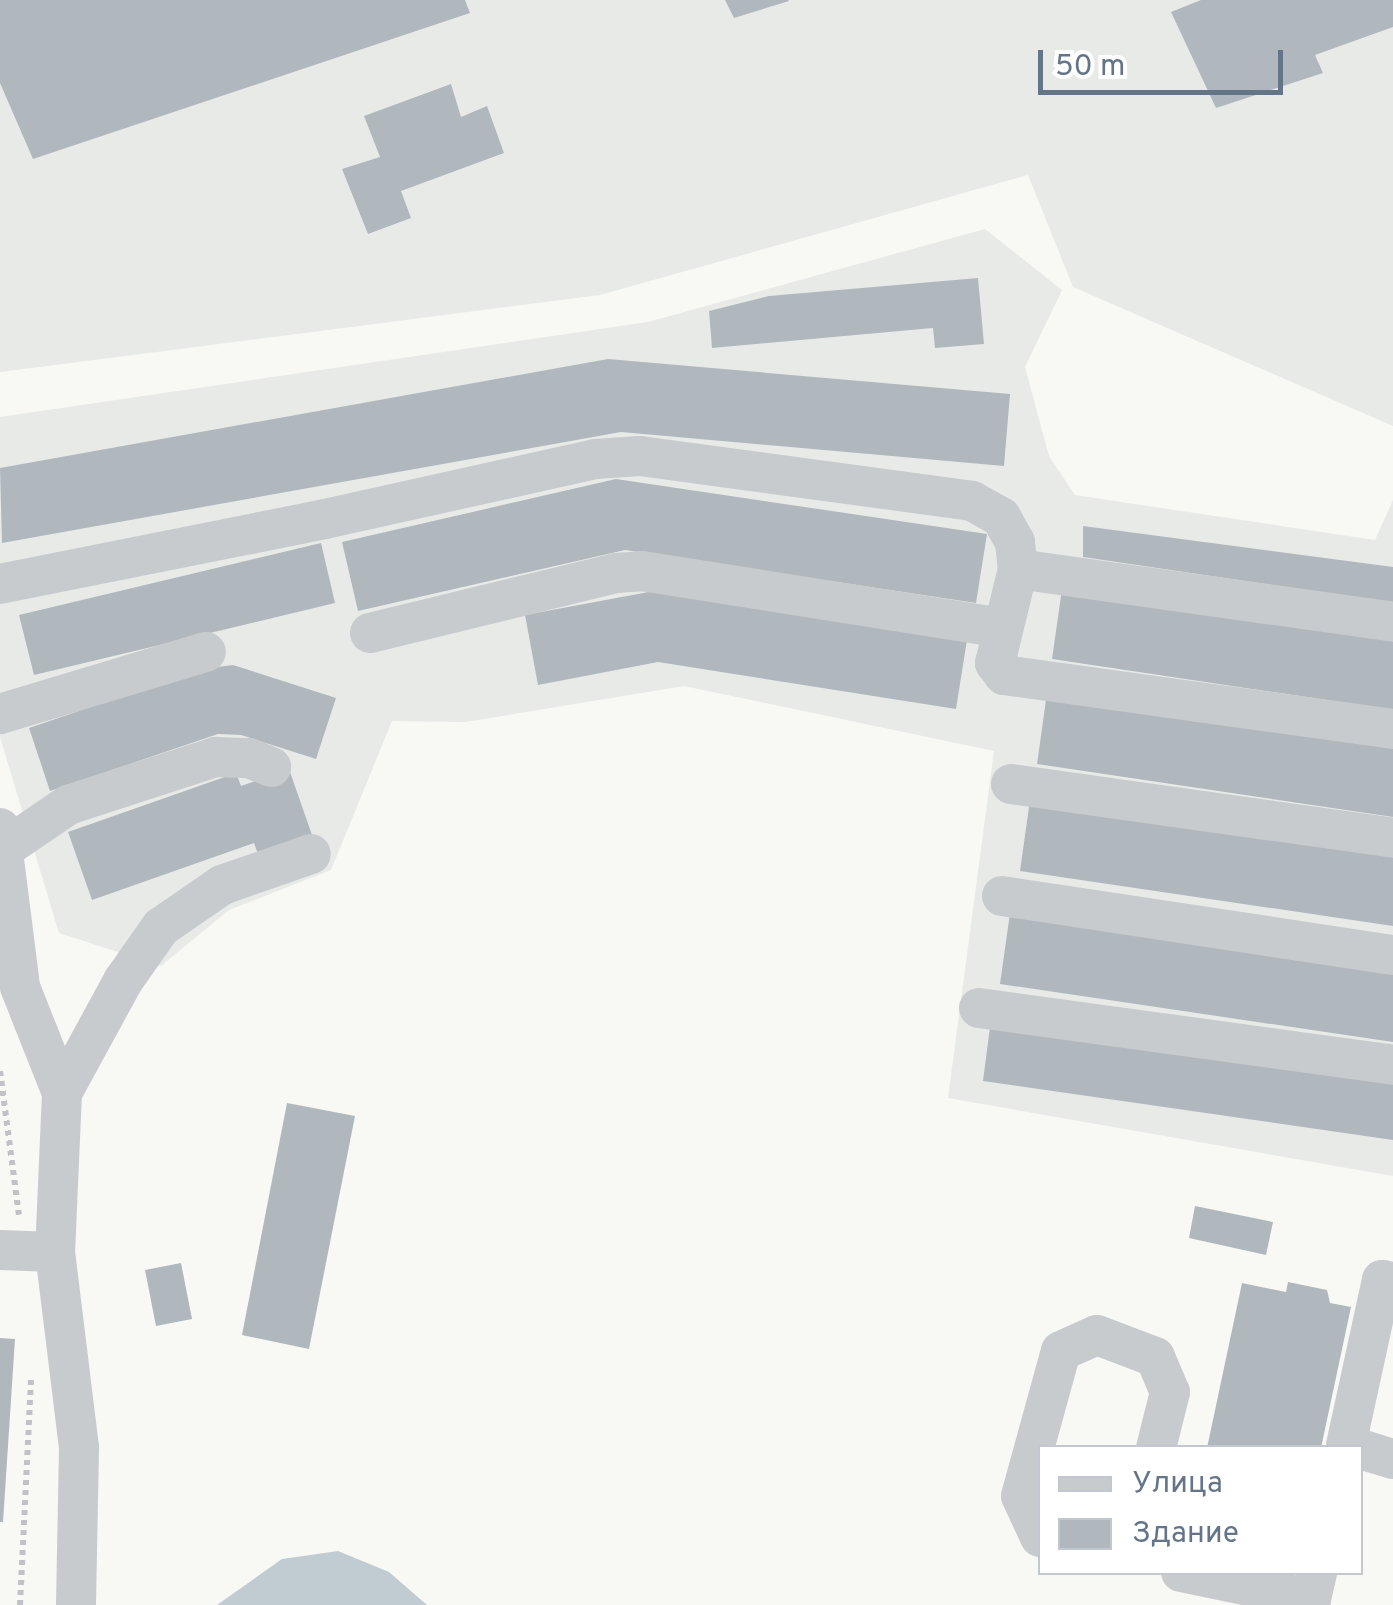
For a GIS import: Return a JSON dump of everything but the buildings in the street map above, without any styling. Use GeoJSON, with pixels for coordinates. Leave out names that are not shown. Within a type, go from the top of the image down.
{"type":"FeatureCollection","features":[{"type":"Feature","properties":{"kind":"street"},"geometry":{"type":"LineString","coordinates":[[0,584],[595,459],[640,456],[972,502],[1000,517],[1015,542],[1018,569],[995,663],[1004,675],[1393,729]]}},
{"type":"Feature","properties":{"kind":"street"},"geometry":{"type":"LineString","coordinates":[[1018,569],[1393,622]]}},
{"type":"Feature","properties":{"kind":"street"},"geometry":{"type":"LineString","coordinates":[[370,634],[616,572],[642,571],[1003,628]]}},
{"type":"Feature","properties":{"kind":"street"},"geometry":{"type":"LineString","coordinates":[[0,714],[206,652]]}},
{"type":"Feature","properties":{"kind":"street"},"geometry":{"type":"LineString","coordinates":[[62,1092],[20,987],[1,838],[68,806],[216,757],[248,758],[271,767]]}},
{"type":"Feature","properties":{"kind":"street"},"geometry":{"type":"LineString","coordinates":[[1012,784],[1393,838]]}},
{"type":"Feature","properties":{"kind":"street"},"geometry":{"type":"LineString","coordinates":[[76,1605],[79,1448],[26,1252],[62,1092],[123,980],[161,928],[222,885],[311,854]]}},
{"type":"Feature","properties":{"kind":"street"},"geometry":{"type":"LineString","coordinates":[[1002,896],[1393,955]]}},
{"type":"Feature","properties":{"kind":"street"},"geometry":{"type":"LineString","coordinates":[[980,1008],[1393,1065]]}},
{"type":"Feature","properties":{"kind":"street"},"geometry":{"type":"LineString","coordinates":[[1352,1445],[1382,1280],[1393,1282]]}},
{"type":"Feature","properties":{"kind":"street"},"geometry":{"type":"LineString","coordinates":[[1038,1533],[1021,1496],[1061,1351],[1098,1336],[1156,1357],[1170,1392],[1157,1445]]}},
{"type":"Feature","properties":{"kind":"street"},"geometry":{"type":"LineString","coordinates":[[1363,1450],[1393,1460]]}},
{"type":"Feature","properties":{"kind":"street"},"geometry":{"type":"LineString","coordinates":[[1195,1575],[1310,1599],[1316,1575]]}},
{"type":"Feature","properties":{"kind":"path"},"geometry":{"type":"LineString","coordinates":[[0,1071],[26,1252]]}},
{"type":"Feature","properties":{"kind":"path"},"geometry":{"type":"LineString","coordinates":[[20,1605],[31,1375]]}},
{"type":"Feature","properties":{"kind":"shaded area"},"geometry":{"type":"Polygon","coordinates":[[[0,0],[1393,0],[1393,426],[1073,287],[1028,175],[600,295],[0,372],[0,0]]]}},
{"type":"Feature","properties":{"kind":"shaded area"},"geometry":{"type":"Polygon","coordinates":[[[985,229],[1062,290],[1025,367],[1049,456],[1075,495],[1375,540],[1393,500],[1393,1176],[948,1098],[994,751],[684,686],[466,722],[392,721],[331,870],[229,910],[161,966],[59,933],[0,737],[0,417],[648,322],[985,229]]]}},
{"type":"Feature","properties":{"kind":"shaded area"},"geometry":{"type":"Polygon","coordinates":[[[338,1551],[389,1572],[427,1605],[217,1605],[282,1559],[338,1551]]]}}]}
